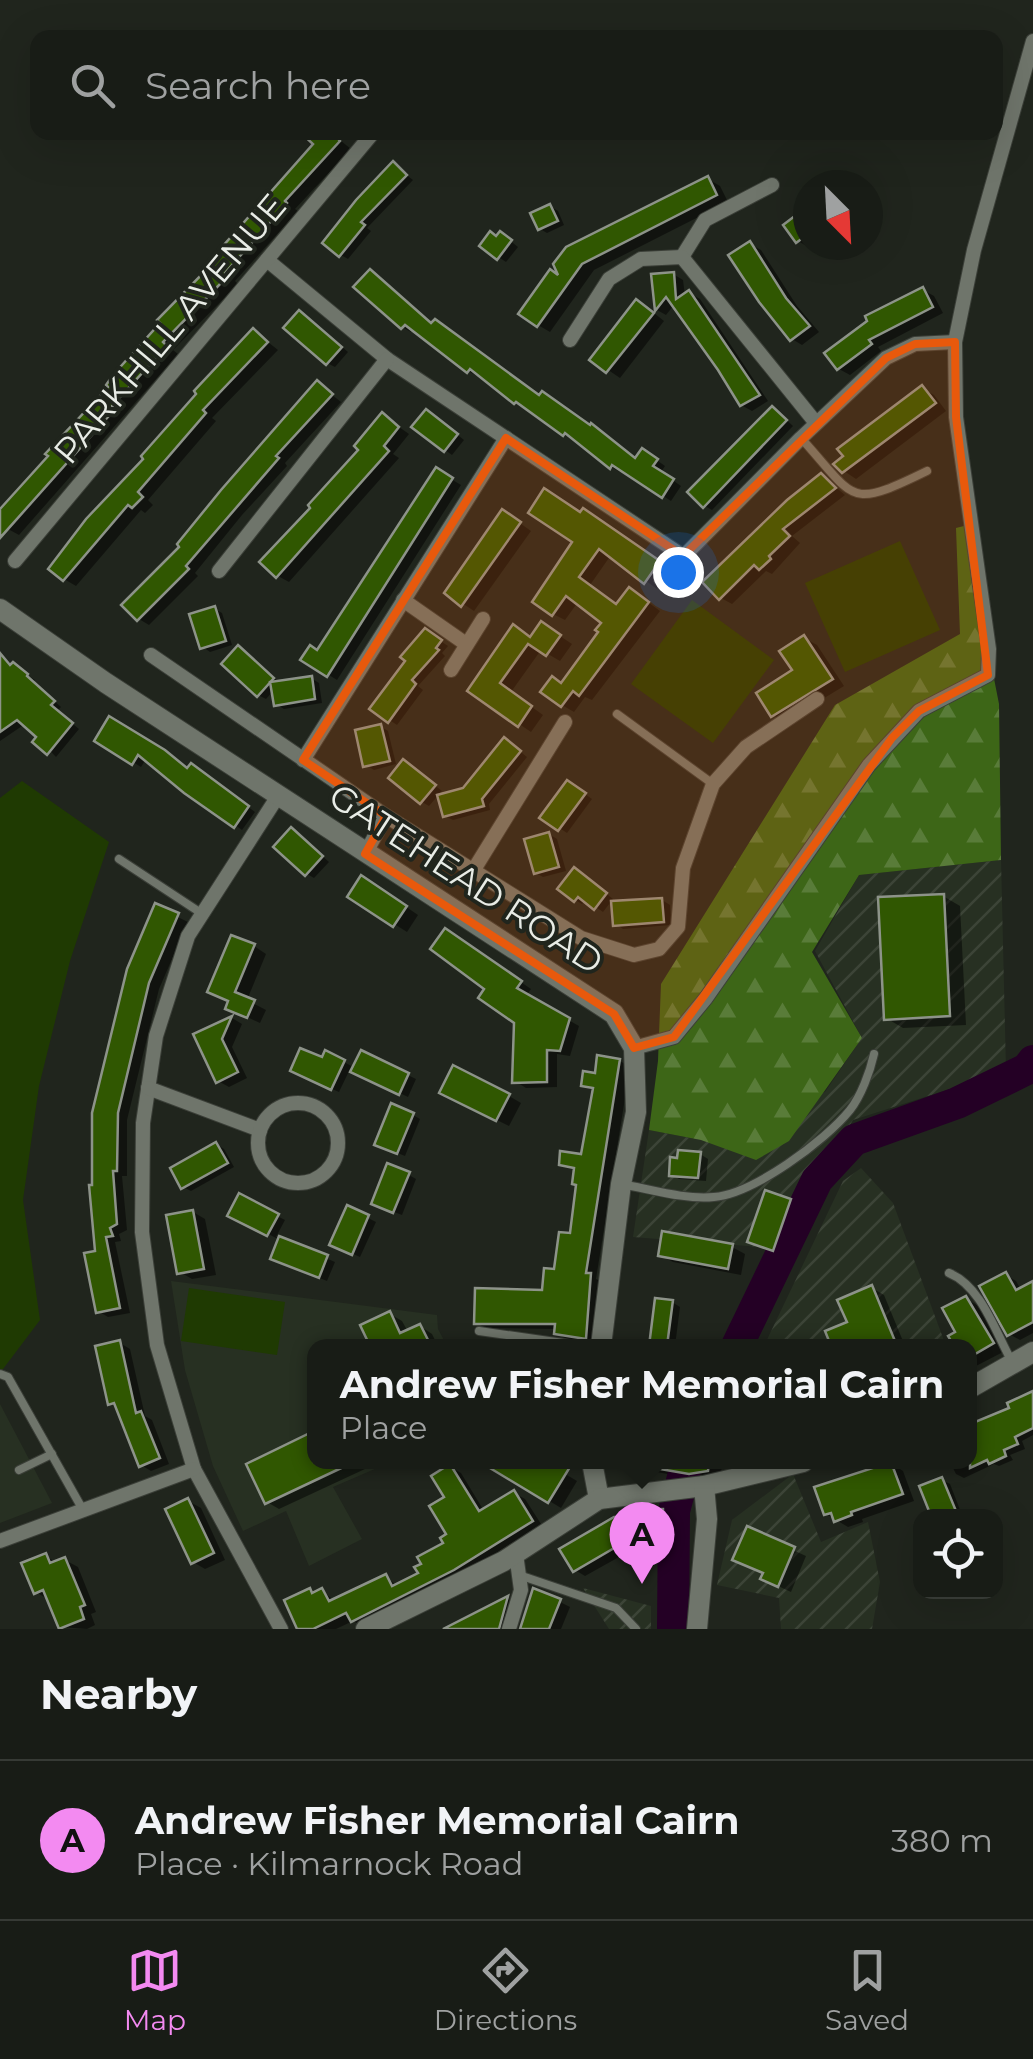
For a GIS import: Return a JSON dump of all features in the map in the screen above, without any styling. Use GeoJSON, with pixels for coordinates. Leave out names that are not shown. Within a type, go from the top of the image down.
{"type":"FeatureCollection","features":[{"type":"Feature","properties":{"kind":"main road","name":"GATEHEAD ROAD"},"geometry":{"type":"LineString","coordinates":[[0,609],[106,684],[614,1014],[634,1048]]}},
{"type":"Feature","properties":{"kind":"main road"},"geometry":{"type":"LineString","coordinates":[[602,1339],[621,1184],[636,1112],[634,1048]]}},
{"type":"Feature","properties":{"kind":"main road"},"geometry":{"type":"LineString","coordinates":[[977,1384],[1033,1352]]}},
{"type":"Feature","properties":{"kind":"main road"},"geometry":{"type":"LineString","coordinates":[[593,1469],[599,1500]]}},
{"type":"Feature","properties":{"kind":"main road"},"geometry":{"type":"LineString","coordinates":[[366,1629],[516,1554],[599,1500],[704,1486],[774,1469]]}},
{"type":"Feature","properties":{"kind":"main road"},"geometry":{"type":"LineString","coordinates":[[697,1629],[707,1519],[704,1486]]}},
{"type":"Feature","properties":{"kind":"street"},"geometry":{"type":"LineString","coordinates":[[634,1048],[674,1037],[695,1012],[892,738],[919,711],[988,674],[989,650],[956,417],[955,342],[974,250],[1033,40]]}},
{"type":"Feature","properties":{"kind":"street","name":"PARKHILL AVENUE"},"geometry":{"type":"LineString","coordinates":[[14,562],[367,140]]}},
{"type":"Feature","properties":{"kind":"street"},"geometry":{"type":"LineString","coordinates":[[682,257],[705,220],[772,185]]}},
{"type":"Feature","properties":{"kind":"street"},"geometry":{"type":"LineString","coordinates":[[682,257],[816,423]]}},
{"type":"Feature","properties":{"kind":"street"},"geometry":{"type":"LineString","coordinates":[[570,340],[609,279],[641,259],[682,257]]}},
{"type":"Feature","properties":{"kind":"street"},"geometry":{"type":"LineString","coordinates":[[267,260],[387,359],[683,556]]}},
{"type":"Feature","properties":{"kind":"street"},"geometry":{"type":"LineString","coordinates":[[661,579],[886,358],[915,344],[955,342]]}},
{"type":"Feature","properties":{"kind":"street"},"geometry":{"type":"LineString","coordinates":[[218,571],[387,359]]}},
{"type":"Feature","properties":{"kind":"street"},"geometry":{"type":"LineString","coordinates":[[303,760],[506,438]]}},
{"type":"Feature","properties":{"kind":"street"},"geometry":{"type":"LineString","coordinates":[[403,600],[466,644]]}},
{"type":"Feature","properties":{"kind":"street"},"geometry":{"type":"LineString","coordinates":[[452,670],[483,618]]}},
{"type":"Feature","properties":{"kind":"street"},"geometry":{"type":"LineString","coordinates":[[151,656],[386,816],[580,938],[634,955],[659,949],[678,927],[683,868],[714,784],[746,747],[817,699]]}},
{"type":"Feature","properties":{"kind":"street"},"geometry":{"type":"LineString","coordinates":[[473,870],[566,722]]}},
{"type":"Feature","properties":{"kind":"street"},"geometry":{"type":"LineString","coordinates":[[278,796],[188,936],[156,1036],[143,1123],[144,1248],[157,1346],[194,1469],[281,1629]]}},
{"type":"Feature","properties":{"kind":"street"},"geometry":{"type":"LineString","coordinates":[[365,854],[386,816]]}},
{"type":"Feature","properties":{"kind":"street"},"geometry":{"type":"LineString","coordinates":[[148,1088],[260,1130]]}},
{"type":"Feature","properties":{"kind":"street"},"geometry":{"type":"LineString","coordinates":[[299,1103],[318,1108],[336,1129],[338,1152],[319,1178],[306,1183],[283,1180],[264,1164],[259,1150],[260,1130],[267,1118],[286,1105],[299,1103]]}},
{"type":"Feature","properties":{"kind":"street"},"geometry":{"type":"LineString","coordinates":[[0,1541],[194,1469]]}},
{"type":"Feature","properties":{"kind":"street"},"geometry":{"type":"LineString","coordinates":[[509,1629],[521,1590],[516,1554]]}},
{"type":"Feature","properties":{"kind":"lane"},"geometry":{"type":"LineString","coordinates":[[801,438],[848,490],[860,496],[889,490],[927,471]]}},
{"type":"Feature","properties":{"kind":"lane"},"geometry":{"type":"LineString","coordinates":[[617,714],[714,784]]}},
{"type":"Feature","properties":{"kind":"lane"},"geometry":{"type":"LineString","coordinates":[[119,858],[201,913]]}},
{"type":"Feature","properties":{"kind":"lane"},"geometry":{"type":"LineString","coordinates":[[621,1184],[712,1198],[730,1194],[764,1177],[820,1140],[851,1109],[874,1054]]}},
{"type":"Feature","properties":{"kind":"lane"},"geometry":{"type":"LineString","coordinates":[[949,1274],[963,1279],[972,1290],[1013,1364]]}},
{"type":"Feature","properties":{"kind":"lane"},"geometry":{"type":"LineString","coordinates":[[479,1330],[538,1339]]}},
{"type":"Feature","properties":{"kind":"lane"},"geometry":{"type":"LineString","coordinates":[[0,1374],[8,1377],[83,1510]]}},
{"type":"Feature","properties":{"kind":"lane"},"geometry":{"type":"LineString","coordinates":[[19,1470],[52,1454]]}},
{"type":"Feature","properties":{"kind":"lane"},"geometry":{"type":"LineString","coordinates":[[519,1575],[616,1608],[636,1629]]}},
{"type":"Feature","properties":{"kind":"highlighted area"},"geometry":{"type":"Polygon","coordinates":[[[955,342],[956,417],[988,675],[919,711],[892,738],[674,1037],[634,1048],[614,1014],[365,854],[386,816],[303,760],[506,438],[683,556],[886,358],[915,344],[955,342]]]}},
{"type":"Feature","properties":{"kind":"shaded area"},"geometry":{"type":"Polygon","coordinates":[[[1001,860],[1006,1071],[853,1120],[773,1248],[633,1237],[649,1130],[701,1140],[825,1092],[862,1038],[815,951],[859,875],[1001,860]]]}},
{"type":"Feature","properties":{"kind":"shaded area"},"geometry":{"type":"Polygon","coordinates":[[[861,1168],[893,1203],[943,1339],[767,1339],[843,1181],[861,1168]]]}},
{"type":"Feature","properties":{"kind":"shaded area"},"geometry":{"type":"Polygon","coordinates":[[[171,1281],[437,1315],[443,1339],[307,1339],[307,1469],[375,1469],[333,1487],[362,1539],[309,1566],[286,1511],[243,1531],[213,1466],[185,1370],[171,1281]]]}},
{"type":"Feature","properties":{"kind":"shaded area"},"geometry":{"type":"Polygon","coordinates":[[[0,1404],[52,1503],[0,1523],[0,1404]]]}},
{"type":"Feature","properties":{"kind":"shaded area"},"geometry":{"type":"Polygon","coordinates":[[[793,1474],[821,1542],[868,1522],[880,1582],[872,1629],[781,1629],[779,1598],[717,1585],[732,1520],[793,1474]]]}},
{"type":"Feature","properties":{"kind":"shaded area"},"geometry":{"type":"Polygon","coordinates":[[[583,1588],[651,1606],[651,1629],[609,1629],[583,1588]]]}},
{"type":"Feature","properties":{"kind":"green space"},"geometry":{"type":"Polygon","coordinates":[[[964,526],[999,704],[1001,860],[859,875],[812,952],[862,1038],[789,1141],[756,1160],[701,1140],[649,1130],[658,1061],[661,984],[835,705],[960,634],[956,528],[964,526]]]}},
{"type":"Feature","properties":{"kind":"green space"},"geometry":{"type":"Polygon","coordinates":[[[900,541],[940,630],[845,672],[805,583],[900,541]]]}},
{"type":"Feature","properties":{"kind":"green space"},"geometry":{"type":"Polygon","coordinates":[[[692,600],[774,660],[713,743],[631,684],[692,600]]]}},
{"type":"Feature","properties":{"kind":"green space"},"geometry":{"type":"Polygon","coordinates":[[[22,781],[109,842],[70,961],[39,1086],[23,1200],[40,1320],[0,1373],[0,798],[22,781]]]}},
{"type":"Feature","properties":{"kind":"green space"},"geometry":{"type":"Polygon","coordinates":[[[189,1288],[285,1302],[277,1355],[181,1341],[189,1288]]]}},
{"type":"Feature","properties":{"kind":"building"},"geometry":{"type":"Polygon","coordinates":[[[309,140],[340,141],[225,273],[228,276],[163,342],[167,346],[112,406],[115,409],[0,538],[0,509],[108,387],[113,375],[160,323],[157,320],[218,258],[215,255],[313,144],[309,140]]]}},
{"type":"Feature","properties":{"kind":"building"},"geometry":{"type":"Polygon","coordinates":[[[393,161],[407,175],[361,222],[365,225],[339,257],[322,243],[393,161]]]}},
{"type":"Feature","properties":{"kind":"building"},"geometry":{"type":"Polygon","coordinates":[[[708,176],[717,195],[582,264],[537,327],[518,314],[550,269],[558,275],[553,264],[566,247],[708,176]]]}},
{"type":"Feature","properties":{"kind":"building"},"geometry":{"type":"Polygon","coordinates":[[[550,204],[558,221],[538,230],[530,213],[550,204]]]}},
{"type":"Feature","properties":{"kind":"building"},"geometry":{"type":"Polygon","coordinates":[[[793,217],[793,239],[783,225],[793,217]]]}},
{"type":"Feature","properties":{"kind":"building"},"geometry":{"type":"Polygon","coordinates":[[[490,231],[496,236],[500,231],[512,240],[497,260],[479,246],[490,231]]]}},
{"type":"Feature","properties":{"kind":"building"},"geometry":{"type":"Polygon","coordinates":[[[750,241],[786,298],[810,326],[790,341],[728,255],[750,241]]]}},
{"type":"Feature","properties":{"kind":"building"},"geometry":{"type":"Polygon","coordinates":[[[370,269],[431,323],[435,319],[539,395],[542,391],[591,423],[635,458],[642,448],[658,459],[653,466],[674,479],[662,498],[612,465],[610,469],[565,433],[563,436],[514,404],[470,369],[467,373],[405,325],[401,329],[353,287],[370,269]]]}},
{"type":"Feature","properties":{"kind":"building"},"geometry":{"type":"Polygon","coordinates":[[[674,272],[676,299],[689,290],[760,395],[740,406],[666,297],[655,311],[651,274],[674,272]]]}},
{"type":"Feature","properties":{"kind":"building"},"geometry":{"type":"Polygon","coordinates":[[[923,287],[933,307],[869,340],[872,344],[837,370],[824,353],[867,321],[865,316],[923,287]]]}},
{"type":"Feature","properties":{"kind":"building"},"geometry":{"type":"Polygon","coordinates":[[[636,299],[654,313],[606,373],[589,360],[636,299]]]}},
{"type":"Feature","properties":{"kind":"building"},"geometry":{"type":"Polygon","coordinates":[[[299,310],[342,347],[326,365],[283,328],[299,310]]]}},
{"type":"Feature","properties":{"kind":"building"},"geometry":{"type":"Polygon","coordinates":[[[253,328],[268,342],[203,410],[206,413],[138,492],[143,497],[132,508],[128,505],[63,581],[48,569],[86,519],[143,459],[141,456],[196,394],[194,391],[253,328]]]}},
{"type":"Feature","properties":{"kind":"building"},"geometry":{"type":"Polygon","coordinates":[[[317,380],[333,394],[276,456],[279,458],[186,566],[189,569],[137,621],[121,605],[179,547],[177,544],[221,490],[317,380]]]}},
{"type":"Feature","properties":{"kind":"building"},"geometry":{"type":"Polygon","coordinates":[[[922,385],[936,403],[842,473],[833,464],[843,456],[837,449],[922,385]]]}},
{"type":"Feature","properties":{"kind":"building"},"geometry":{"type":"Polygon","coordinates":[[[772,406],[787,420],[703,508],[687,492],[772,406]]]}},
{"type":"Feature","properties":{"kind":"building"},"geometry":{"type":"Polygon","coordinates":[[[426,409],[458,434],[444,452],[411,427],[426,409]]]}},
{"type":"Feature","properties":{"kind":"building"},"geometry":{"type":"Polygon","coordinates":[[[382,412],[399,427],[384,446],[389,451],[276,578],[259,562],[358,450],[354,446],[382,412]]]}},
{"type":"Feature","properties":{"kind":"building"},"geometry":{"type":"Polygon","coordinates":[[[436,467],[453,478],[327,677],[300,660],[310,645],[317,650],[436,467]]]}},
{"type":"Feature","properties":{"kind":"building"},"geometry":{"type":"Polygon","coordinates":[[[821,473],[836,488],[783,529],[790,536],[769,556],[771,559],[759,570],[754,565],[719,600],[702,582],[787,500],[821,473]]]}},
{"type":"Feature","properties":{"kind":"building"},"geometry":{"type":"Polygon","coordinates":[[[544,488],[580,512],[583,508],[660,561],[644,584],[599,549],[579,577],[616,604],[629,587],[649,602],[579,696],[573,691],[561,707],[540,692],[552,676],[561,683],[601,623],[566,596],[552,616],[532,602],[572,542],[528,513],[544,488]]]}},
{"type":"Feature","properties":{"kind":"building"},"geometry":{"type":"Polygon","coordinates":[[[502,509],[521,522],[461,607],[444,593],[502,509]]]}},
{"type":"Feature","properties":{"kind":"building"},"geometry":{"type":"Polygon","coordinates":[[[215,606],[226,641],[200,649],[189,614],[215,606]]]}},
{"type":"Feature","properties":{"kind":"building"},"geometry":{"type":"Polygon","coordinates":[[[541,621],[561,635],[546,656],[528,644],[500,683],[532,706],[518,727],[467,691],[513,624],[530,637],[541,621]]]}},
{"type":"Feature","properties":{"kind":"building"},"geometry":{"type":"Polygon","coordinates":[[[425,628],[442,640],[436,648],[439,650],[412,680],[416,684],[388,723],[369,709],[405,661],[400,657],[425,628]]]}},
{"type":"Feature","properties":{"kind":"building"},"geometry":{"type":"Polygon","coordinates":[[[804,635],[833,679],[771,717],[756,693],[792,670],[779,651],[804,635]]]}},
{"type":"Feature","properties":{"kind":"building"},"geometry":{"type":"Polygon","coordinates":[[[238,645],[274,678],[257,697],[221,664],[238,645]]]}},
{"type":"Feature","properties":{"kind":"building"},"geometry":{"type":"Polygon","coordinates":[[[0,653],[10,665],[13,662],[28,674],[55,701],[51,705],[73,723],[47,755],[32,742],[36,737],[17,720],[0,732],[0,653]]]}},
{"type":"Feature","properties":{"kind":"building"},"geometry":{"type":"Polygon","coordinates":[[[312,676],[315,699],[274,706],[270,682],[312,676]]]}},
{"type":"Feature","properties":{"kind":"building"},"geometry":{"type":"Polygon","coordinates":[[[109,716],[187,768],[191,763],[249,806],[234,828],[138,755],[132,765],[94,741],[109,716]]]}},
{"type":"Feature","properties":{"kind":"building"},"geometry":{"type":"Polygon","coordinates":[[[381,724],[390,761],[363,767],[355,730],[381,724]]]}},
{"type":"Feature","properties":{"kind":"building"},"geometry":{"type":"Polygon","coordinates":[[[504,737],[521,751],[482,799],[484,806],[443,817],[437,795],[463,788],[504,737]]]}},
{"type":"Feature","properties":{"kind":"building"},"geometry":{"type":"Polygon","coordinates":[[[403,759],[436,785],[420,804],[388,778],[403,759]]]}},
{"type":"Feature","properties":{"kind":"building"},"geometry":{"type":"Polygon","coordinates":[[[567,780],[586,793],[558,831],[539,818],[567,780]]]}},
{"type":"Feature","properties":{"kind":"building"},"geometry":{"type":"Polygon","coordinates":[[[291,827],[323,856],[305,876],[273,847],[291,827]]]}},
{"type":"Feature","properties":{"kind":"building"},"geometry":{"type":"Polygon","coordinates":[[[549,832],[559,867],[534,874],[524,839],[549,832]]]}},
{"type":"Feature","properties":{"kind":"building"},"geometry":{"type":"Polygon","coordinates":[[[574,867],[607,893],[594,910],[578,897],[574,902],[557,889],[574,867]]]}},
{"type":"Feature","properties":{"kind":"building"},"geometry":{"type":"Polygon","coordinates":[[[361,875],[407,906],[393,927],[347,897],[361,875]]]}},
{"type":"Feature","properties":{"kind":"building"},"geometry":{"type":"Polygon","coordinates":[[[944,894],[950,1016],[884,1020],[878,897],[944,894]]]}},
{"type":"Feature","properties":{"kind":"building"},"geometry":{"type":"Polygon","coordinates":[[[662,898],[664,922],[613,926],[611,901],[662,898]]]}},
{"type":"Feature","properties":{"kind":"building"},"geometry":{"type":"Polygon","coordinates":[[[155,903],[179,913],[149,983],[118,1113],[117,1171],[113,1171],[117,1224],[110,1228],[113,1236],[106,1237],[120,1308],[96,1313],[84,1253],[95,1251],[89,1185],[92,1113],[127,969],[155,903]]]}},
{"type":"Feature","properties":{"kind":"building"},"geometry":{"type":"Polygon","coordinates":[[[445,928],[522,981],[517,988],[570,1018],[560,1051],[547,1050],[547,1082],[512,1083],[514,1023],[478,998],[484,989],[430,949],[445,928]]]}},
{"type":"Feature","properties":{"kind":"building"},"geometry":{"type":"Polygon","coordinates":[[[231,935],[255,944],[235,992],[255,1000],[247,1018],[225,1009],[228,1001],[207,992],[231,935]]]}},
{"type":"Feature","properties":{"kind":"building"},"geometry":{"type":"Polygon","coordinates":[[[232,1016],[222,1039],[238,1072],[216,1083],[193,1034],[232,1016]]]}},
{"type":"Feature","properties":{"kind":"building"},"geometry":{"type":"Polygon","coordinates":[[[300,1048],[322,1057],[325,1050],[345,1060],[331,1090],[290,1071],[300,1048]]]}},
{"type":"Feature","properties":{"kind":"building"},"geometry":{"type":"Polygon","coordinates":[[[361,1050],[409,1073],[399,1095],[350,1072],[361,1050]]]}},
{"type":"Feature","properties":{"kind":"building"},"geometry":{"type":"Polygon","coordinates":[[[597,1055],[620,1059],[586,1273],[591,1273],[586,1339],[554,1334],[555,1324],[474,1324],[475,1288],[542,1290],[544,1268],[554,1269],[559,1232],[570,1233],[576,1185],[572,1184],[574,1168],[559,1165],[560,1151],[581,1154],[593,1088],[581,1086],[583,1071],[595,1073],[597,1055]]]}},
{"type":"Feature","properties":{"kind":"building"},"geometry":{"type":"Polygon","coordinates":[[[453,1065],[510,1094],[496,1121],[439,1093],[453,1065]]]}},
{"type":"Feature","properties":{"kind":"building"},"geometry":{"type":"Polygon","coordinates":[[[391,1103],[414,1113],[397,1154],[374,1145],[391,1103]]]}},
{"type":"Feature","properties":{"kind":"building"},"geometry":{"type":"Polygon","coordinates":[[[216,1142],[228,1163],[181,1189],[170,1168],[216,1142]]]}},
{"type":"Feature","properties":{"kind":"building"},"geometry":{"type":"Polygon","coordinates":[[[678,1150],[701,1152],[698,1178],[669,1176],[670,1157],[677,1158],[678,1150]]]}},
{"type":"Feature","properties":{"kind":"building"},"geometry":{"type":"Polygon","coordinates":[[[387,1163],[410,1172],[393,1213],[371,1204],[387,1163]]]}},
{"type":"Feature","properties":{"kind":"building"},"geometry":{"type":"Polygon","coordinates":[[[765,1190],[791,1199],[773,1251],[747,1242],[765,1190]]]}},
{"type":"Feature","properties":{"kind":"building"},"geometry":{"type":"Polygon","coordinates":[[[239,1193],[279,1214],[267,1236],[227,1216],[239,1193]]]}},
{"type":"Feature","properties":{"kind":"building"},"geometry":{"type":"Polygon","coordinates":[[[347,1205],[369,1215],[352,1255],[329,1245],[347,1205]]]}},
{"type":"Feature","properties":{"kind":"building"},"geometry":{"type":"Polygon","coordinates":[[[193,1210],[204,1269],[177,1274],[166,1215],[193,1210]]]}},
{"type":"Feature","properties":{"kind":"building"},"geometry":{"type":"Polygon","coordinates":[[[662,1231],[733,1244],[728,1269],[658,1256],[662,1231]]]}},
{"type":"Feature","properties":{"kind":"building"},"geometry":{"type":"Polygon","coordinates":[[[279,1236],[328,1255],[319,1278],[270,1259],[279,1236]]]}},
{"type":"Feature","properties":{"kind":"building"},"geometry":{"type":"Polygon","coordinates":[[[1006,1272],[1016,1290],[1033,1281],[1033,1322],[1007,1336],[979,1286],[1006,1272]]]}},
{"type":"Feature","properties":{"kind":"building"},"geometry":{"type":"Polygon","coordinates":[[[872,1285],[894,1339],[828,1339],[825,1331],[847,1322],[837,1300],[872,1285]]]}},
{"type":"Feature","properties":{"kind":"building"},"geometry":{"type":"Polygon","coordinates":[[[966,1296],[994,1343],[977,1353],[977,1339],[950,1339],[948,1336],[955,1332],[942,1308],[966,1296]]]}},
{"type":"Feature","properties":{"kind":"building"},"geometry":{"type":"Polygon","coordinates":[[[655,1298],[673,1300],[668,1339],[650,1339],[655,1298]]]}},
{"type":"Feature","properties":{"kind":"building"},"geometry":{"type":"Polygon","coordinates":[[[390,1311],[400,1333],[420,1324],[428,1339],[367,1339],[360,1325],[390,1311]]]}},
{"type":"Feature","properties":{"kind":"building"},"geometry":{"type":"Polygon","coordinates":[[[120,1340],[136,1413],[141,1411],[160,1458],[139,1467],[114,1403],[108,1405],[95,1346],[120,1340]]]}},
{"type":"Feature","properties":{"kind":"building"},"geometry":{"type":"Polygon","coordinates":[[[1033,1391],[1033,1428],[1015,1437],[1018,1444],[1004,1450],[1006,1456],[977,1465],[977,1421],[1009,1408],[1007,1403],[1033,1391]]]}},
{"type":"Feature","properties":{"kind":"building"},"geometry":{"type":"Polygon","coordinates":[[[307,1434],[307,1469],[339,1469],[265,1504],[246,1464],[307,1434]]]}},
{"type":"Feature","properties":{"kind":"building"},"geometry":{"type":"Polygon","coordinates":[[[442,1469],[453,1469],[479,1511],[514,1490],[533,1521],[454,1570],[351,1622],[346,1613],[313,1629],[297,1629],[284,1600],[310,1588],[312,1593],[322,1588],[329,1601],[386,1574],[392,1586],[418,1573],[414,1567],[421,1564],[417,1557],[443,1543],[440,1538],[446,1534],[429,1506],[444,1497],[431,1476],[442,1469]]]}},
{"type":"Feature","properties":{"kind":"building"},"geometry":{"type":"Polygon","coordinates":[[[492,1469],[569,1469],[548,1503],[492,1469]]]}},
{"type":"Feature","properties":{"kind":"building"},"geometry":{"type":"Polygon","coordinates":[[[660,1469],[708,1469],[689,1474],[660,1469]]]}},
{"type":"Feature","properties":{"kind":"building"},"geometry":{"type":"Polygon","coordinates":[[[869,1469],[894,1469],[903,1494],[834,1522],[831,1513],[824,1515],[814,1487],[869,1469]]]}},
{"type":"Feature","properties":{"kind":"building"},"geometry":{"type":"Polygon","coordinates":[[[942,1477],[955,1509],[928,1509],[919,1486],[942,1477]]]}},
{"type":"Feature","properties":{"kind":"building"},"geometry":{"type":"Polygon","coordinates":[[[188,1498],[214,1553],[191,1564],[165,1509],[188,1498]]]}},
{"type":"Feature","properties":{"kind":"building"},"geometry":{"type":"Polygon","coordinates":[[[663,1509],[664,1535],[650,1535],[650,1547],[616,1547],[573,1572],[559,1549],[614,1517],[628,1517],[627,1510],[663,1509]]]}},
{"type":"Feature","properties":{"kind":"building"},"geometry":{"type":"Polygon","coordinates":[[[747,1526],[795,1547],[778,1587],[760,1579],[763,1573],[732,1560],[747,1526]]]}},
{"type":"Feature","properties":{"kind":"building"},"geometry":{"type":"Polygon","coordinates":[[[46,1553],[50,1563],[65,1557],[85,1605],[80,1607],[84,1619],[59,1629],[43,1590],[34,1594],[21,1563],[46,1553]]]}},
{"type":"Feature","properties":{"kind":"building"},"geometry":{"type":"Polygon","coordinates":[[[533,1588],[561,1599],[549,1629],[520,1629],[533,1588]]]}},
{"type":"Feature","properties":{"kind":"building"},"geometry":{"type":"Polygon","coordinates":[[[508,1596],[499,1629],[443,1629],[508,1596]]]}},
{"type":"Feature","properties":{"kind":"waterway"},"geometry":{"type":"LineString","coordinates":[[740,1339],[817,1180],[854,1140],[957,1103],[1027,1069],[1033,1061]]}},
{"type":"Feature","properties":{"kind":"waterway"},"geometry":{"type":"LineString","coordinates":[[673,1629],[674,1511],[685,1469]]}},
{"type":"Feature","properties":{"kind":"place","name":"Andrew Fisher Memorial Cairn"},"geometry":{"type":"Point","coordinates":[642,1584]}}]}
